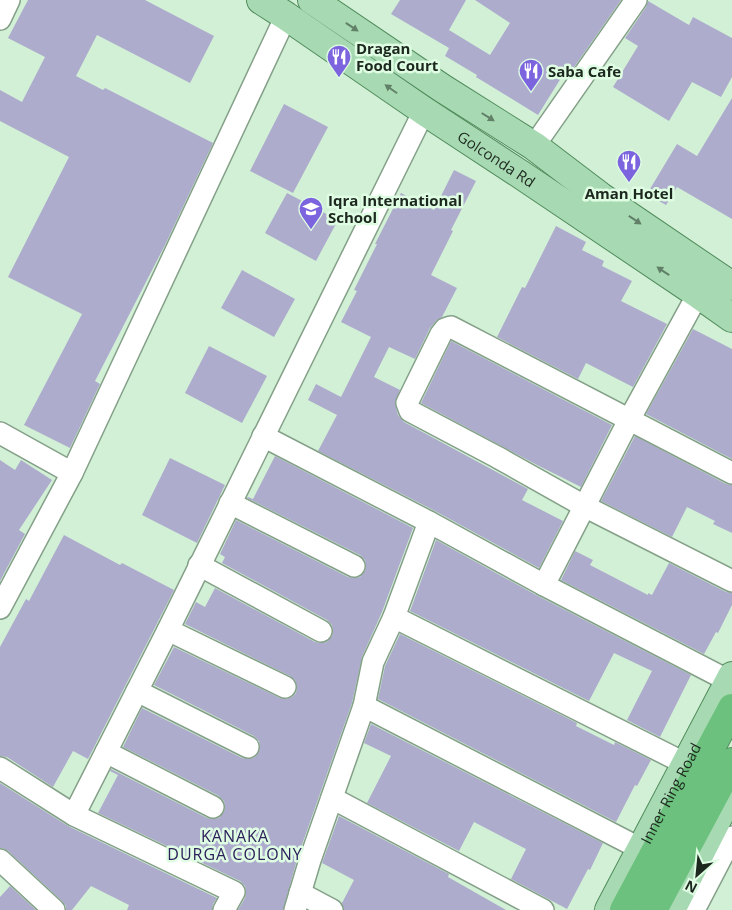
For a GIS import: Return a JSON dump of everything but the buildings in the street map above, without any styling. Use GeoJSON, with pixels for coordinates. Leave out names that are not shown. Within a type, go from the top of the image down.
{"type":"FeatureCollection","features":[{"type":"Feature","properties":{"kind":"highway"},"geometry":{"type":"LineString","coordinates":[[624,910],[732,708]]}},
{"type":"Feature","properties":{"kind":"highway"},"geometry":{"type":"LineString","coordinates":[[653,910],[732,762]]}},
{"type":"Feature","properties":{"kind":"main road","name":"Golconda Rd"},"geometry":{"type":"LineString","coordinates":[[261,0],[424,112],[520,174],[732,318]]}},
{"type":"Feature","properties":{"kind":"main road","name":"Golconda Rd"},"geometry":{"type":"LineString","coordinates":[[312,0],[442,88],[534,146],[601,197],[732,286]]}},
{"type":"Feature","properties":{"kind":"main road","name":"Inner Ring Road"},"geometry":{"type":"LineString","coordinates":[[609,910],[731,678]]}},
{"type":"Feature","properties":{"kind":"main road"},"geometry":{"type":"LineString","coordinates":[[671,910],[732,790]]}},
{"type":"Feature","properties":{"kind":"street"},"geometry":{"type":"LineString","coordinates":[[0,19],[9,0]]}},
{"type":"Feature","properties":{"kind":"street"},"geometry":{"type":"LineString","coordinates":[[534,146],[636,0]]}},
{"type":"Feature","properties":{"kind":"street"},"geometry":{"type":"LineString","coordinates":[[0,608],[72,473],[286,16]]}},
{"type":"Feature","properties":{"kind":"street"},"geometry":{"type":"LineString","coordinates":[[74,815],[168,630],[424,112]]}},
{"type":"Feature","properties":{"kind":"street"},"geometry":{"type":"LineString","coordinates":[[544,585],[629,420],[698,294]]}},
{"type":"Feature","properties":{"kind":"street"},"geometry":{"type":"LineString","coordinates":[[732,473],[451,327],[445,329],[441,334],[407,402],[410,411],[584,506],[732,580]]}},
{"type":"Feature","properties":{"kind":"street"},"geometry":{"type":"LineString","coordinates":[[0,433],[72,473]]}},
{"type":"Feature","properties":{"kind":"street"},"geometry":{"type":"LineString","coordinates":[[263,436],[429,522],[544,585],[731,678]]}},
{"type":"Feature","properties":{"kind":"street"},"geometry":{"type":"LineString","coordinates":[[230,503],[354,566]]}},
{"type":"Feature","properties":{"kind":"street"},"geometry":{"type":"LineString","coordinates":[[332,910],[297,902],[364,706],[373,662],[394,616],[429,522]]}},
{"type":"Feature","properties":{"kind":"street"},"geometry":{"type":"LineString","coordinates":[[199,565],[321,631]]}},
{"type":"Feature","properties":{"kind":"street"},"geometry":{"type":"LineString","coordinates":[[394,616],[686,764]]}},
{"type":"Feature","properties":{"kind":"street"},"geometry":{"type":"LineString","coordinates":[[168,630],[286,687]]}},
{"type":"Feature","properties":{"kind":"street"},"geometry":{"type":"LineString","coordinates":[[137,691],[248,747]]}},
{"type":"Feature","properties":{"kind":"street"},"geometry":{"type":"LineString","coordinates":[[364,706],[641,849]]}},
{"type":"Feature","properties":{"kind":"street"},"geometry":{"type":"LineString","coordinates":[[106,752],[214,807]]}},
{"type":"Feature","properties":{"kind":"street"},"geometry":{"type":"LineString","coordinates":[[0,768],[74,815],[234,892],[224,910]]}},
{"type":"Feature","properties":{"kind":"street"},"geometry":{"type":"LineString","coordinates":[[332,798],[543,910]]}},
{"type":"Feature","properties":{"kind":"street"},"geometry":{"type":"LineString","coordinates":[[694,910],[732,836]]}},
{"type":"Feature","properties":{"kind":"street"},"geometry":{"type":"LineString","coordinates":[[0,860],[54,910]]}},
{"type":"Feature","properties":{"kind":"place","name":"Dragan Food Court"},"geometry":{"type":"Point","coordinates":[339,78]}},
{"type":"Feature","properties":{"kind":"place","name":"Saba Cafe"},"geometry":{"type":"Point","coordinates":[531,92]}},
{"type":"Feature","properties":{"kind":"place","name":"Aman Hotel"},"geometry":{"type":"Point","coordinates":[629,183]}},
{"type":"Feature","properties":{"kind":"place","name":"Iqra International School"},"geometry":{"type":"Point","coordinates":[311,230]}},
{"type":"Feature","properties":{"kind":"district","name":"KANAKA DURGA COLONY"},"geometry":{"type":"Point","coordinates":[235,845]}}]}
